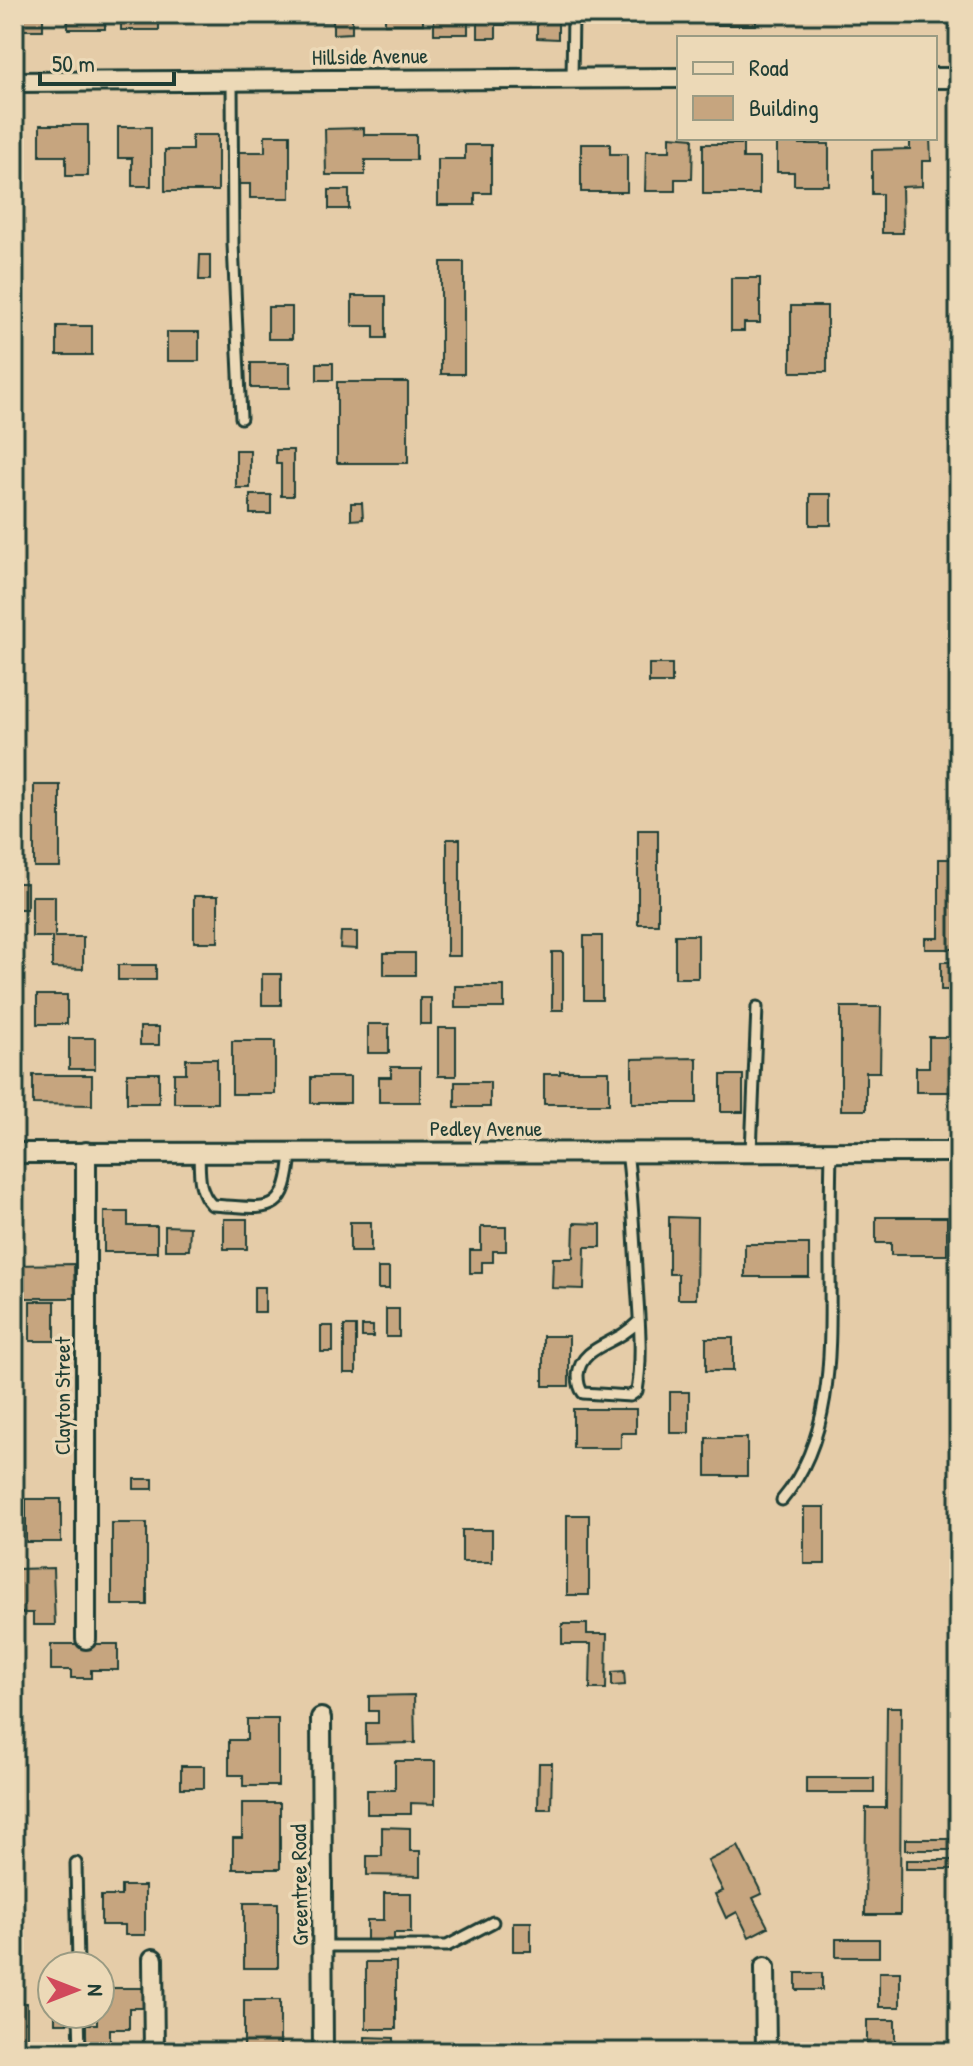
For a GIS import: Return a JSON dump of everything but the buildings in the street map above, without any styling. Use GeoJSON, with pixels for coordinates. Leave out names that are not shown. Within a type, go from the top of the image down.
{"type":"FeatureCollection","features":[{"type":"Feature","properties":{"kind":"street","name":"Hillside Avenue"},"geometry":{"type":"LineString","coordinates":[[14,82],[677,78]]}},
{"type":"Feature","properties":{"kind":"street"},"geometry":{"type":"LineString","coordinates":[[937,78],[959,78]]}},
{"type":"Feature","properties":{"kind":"street","name":"Clayton Street"},"geometry":{"type":"LineString","coordinates":[[86,1152],[86,1639]]}},
{"type":"Feature","properties":{"kind":"street","name":"Pedley Avenue"},"geometry":{"type":"LineString","coordinates":[[14,1153],[959,1152]]}},
{"type":"Feature","properties":{"kind":"street","name":"Greentree Road"},"geometry":{"type":"LineString","coordinates":[[321,1718],[323,2052]]}},
{"type":"Feature","properties":{"kind":"street"},"geometry":{"type":"LineString","coordinates":[[153,1959],[154,2052]]}},
{"type":"Feature","properties":{"kind":"street"},"geometry":{"type":"LineString","coordinates":[[765,1967],[766,2052]]}},
{"type":"Feature","properties":{"kind":"lane"},"geometry":{"type":"LineString","coordinates":[[572,78],[573,14]]}},
{"type":"Feature","properties":{"kind":"lane"},"geometry":{"type":"LineString","coordinates":[[232,82],[233,244],[241,418]]}},
{"type":"Feature","properties":{"kind":"lane"},"geometry":{"type":"LineString","coordinates":[[751,1152],[757,1007]]}},
{"type":"Feature","properties":{"kind":"lane"},"geometry":{"type":"LineString","coordinates":[[199,1152],[200,1186],[204,1198],[212,1205],[262,1207],[277,1202],[284,1193],[291,1152]]}},
{"type":"Feature","properties":{"kind":"lane"},"geometry":{"type":"LineString","coordinates":[[627,1152],[639,1321],[637,1391],[630,1396],[583,1393],[578,1376],[581,1362],[639,1321]]}},
{"type":"Feature","properties":{"kind":"lane"},"geometry":{"type":"LineString","coordinates":[[782,1500],[804,1468],[819,1423],[828,1371],[831,1152]]}},
{"type":"Feature","properties":{"kind":"lane"},"geometry":{"type":"LineString","coordinates":[[76,1863],[78,1950]]}},
{"type":"Feature","properties":{"kind":"lane"},"geometry":{"type":"LineString","coordinates":[[324,1946],[447,1946],[493,1922]]}},
{"type":"Feature","properties":{"kind":"lane"},"geometry":{"type":"LineString","coordinates":[[79,2030],[80,2052]]}}]}
